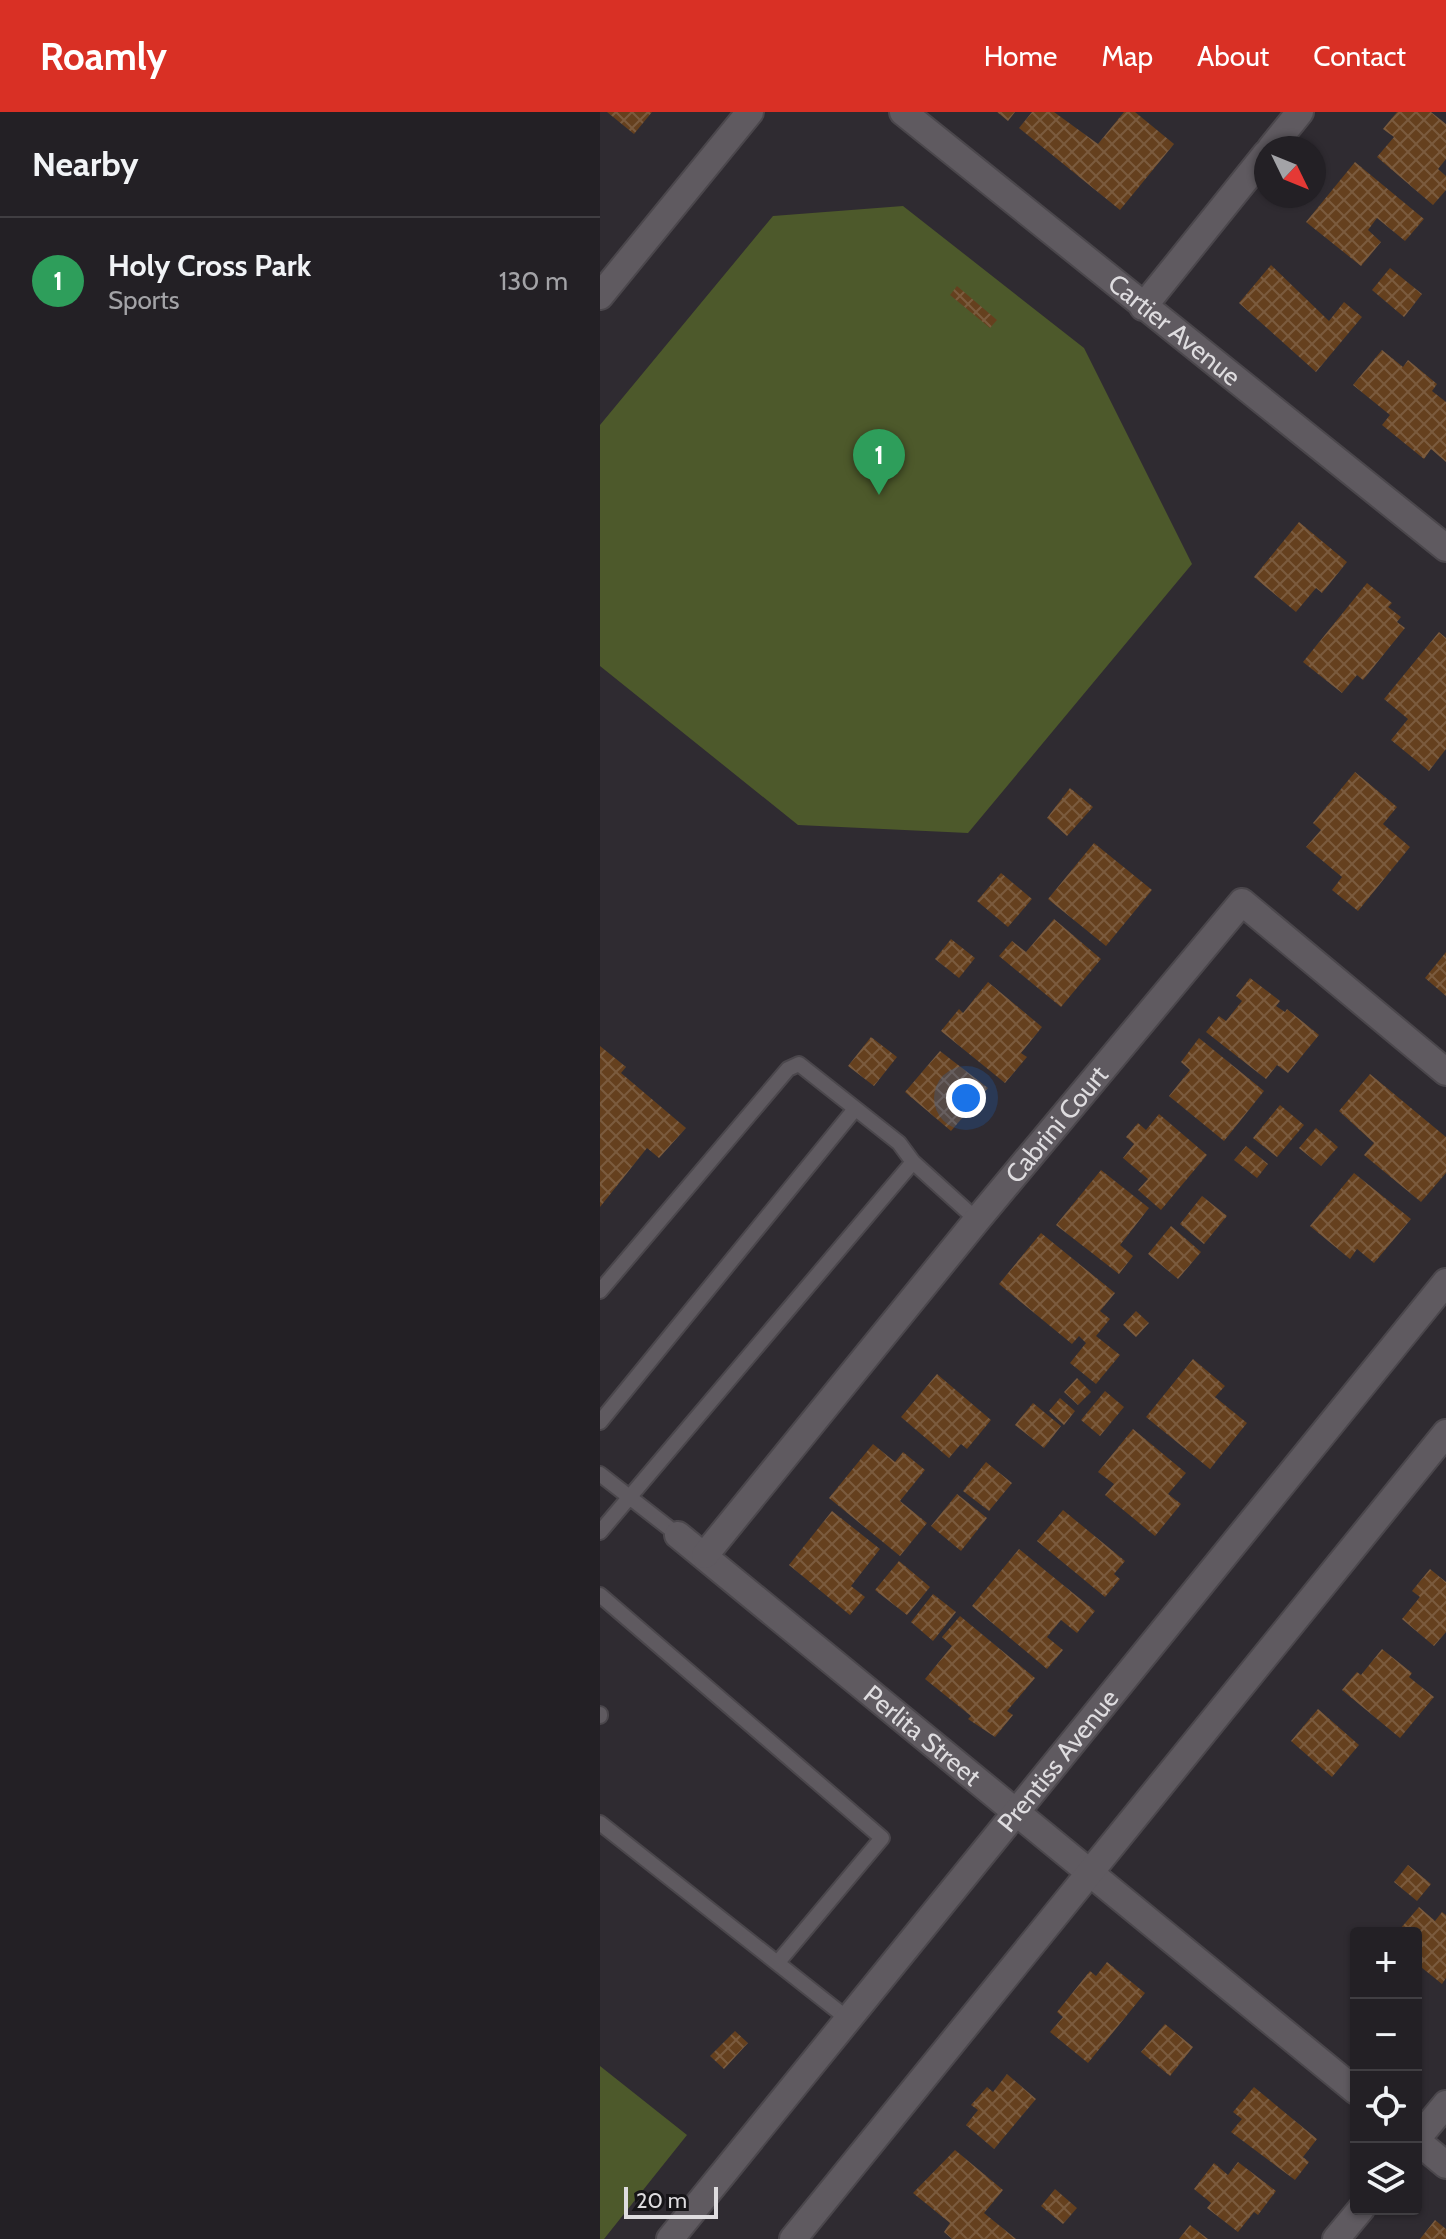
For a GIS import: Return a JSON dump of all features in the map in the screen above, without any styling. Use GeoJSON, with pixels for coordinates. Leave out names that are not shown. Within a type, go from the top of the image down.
{"type":"FeatureCollection","features":[{"type":"Feature","properties":{"kind":"street"},"geometry":{"type":"LineString","coordinates":[[600,296],[750,112]]}},
{"type":"Feature","properties":{"kind":"street","name":"Cartier Avenue"},"geometry":{"type":"LineString","coordinates":[[903,112],[1446,548]]}},
{"type":"Feature","properties":{"kind":"street"},"geometry":{"type":"LineString","coordinates":[[1281,136],[1300,112]]}},
{"type":"Feature","properties":{"kind":"street"},"geometry":{"type":"LineString","coordinates":[[1143,307],[1254,169]]}},
{"type":"Feature","properties":{"kind":"street","name":"Cabrini Court"},"geometry":{"type":"LineString","coordinates":[[705,1555],[977,1220],[1242,902],[1446,1072]]}},
{"type":"Feature","properties":{"kind":"street","name":"Prentiss Avenue"},"geometry":{"type":"LineString","coordinates":[[670,2239],[1446,1282]]}},
{"type":"Feature","properties":{"kind":"street"},"geometry":{"type":"LineString","coordinates":[[793,2239],[1446,1433]]}},
{"type":"Feature","properties":{"kind":"street","name":"Perlita Street"},"geometry":{"type":"LineString","coordinates":[[678,1535],[1350,2086]]}},
{"type":"Feature","properties":{"kind":"street"},"geometry":{"type":"LineString","coordinates":[[1422,2133],[1446,2104]]}},
{"type":"Feature","properties":{"kind":"street"},"geometry":{"type":"LineString","coordinates":[[1420,2143],[1446,2165]]}},
{"type":"Feature","properties":{"kind":"street"},"geometry":{"type":"LineString","coordinates":[[1336,2239],[1356,2215]]}},
{"type":"Feature","properties":{"kind":"lane"},"geometry":{"type":"LineString","coordinates":[[600,1291],[788,1069],[799,1064],[899,1143],[913,1162],[977,1220]]}},
{"type":"Feature","properties":{"kind":"lane"},"geometry":{"type":"LineString","coordinates":[[600,1422],[855,1109]]}},
{"type":"Feature","properties":{"kind":"lane"},"geometry":{"type":"LineString","coordinates":[[600,1532],[913,1162]]}},
{"type":"Feature","properties":{"kind":"lane","name":"Perlita Street"},"geometry":{"type":"LineString","coordinates":[[600,1474],[678,1535]]}},
{"type":"Feature","properties":{"kind":"lane"},"geometry":{"type":"LineString","coordinates":[[600,1595],[882,1838],[779,1961]]}},
{"type":"Feature","properties":{"kind":"lane"},"geometry":{"type":"LineString","coordinates":[[600,1823],[779,1961],[848,2019]]}},
{"type":"Feature","properties":{"kind":"green space"},"geometry":{"type":"Polygon","coordinates":[[[903,206],[1084,348],[1192,564],[968,833],[798,825],[600,666],[600,425],[773,216],[903,206]]]}},
{"type":"Feature","properties":{"kind":"green space"},"geometry":{"type":"Polygon","coordinates":[[[600,2066],[687,2135],[604,2239],[600,2239],[600,2066]]]}},
{"type":"Feature","properties":{"kind":"building"},"geometry":{"type":"Polygon","coordinates":[[[607,112],[652,112],[634,134],[607,112]]]}},
{"type":"Feature","properties":{"kind":"building"},"geometry":{"type":"Polygon","coordinates":[[[997,112],[1015,112],[1008,121],[997,112]]]}},
{"type":"Feature","properties":{"kind":"building"},"geometry":{"type":"Polygon","coordinates":[[[1032,112],[1054,112],[1098,144],[1124,112],[1135,112],[1174,144],[1120,210],[1019,128],[1032,112]]]}},
{"type":"Feature","properties":{"kind":"building"},"geometry":{"type":"Polygon","coordinates":[[[1397,112],[1431,112],[1446,124],[1446,159],[1438,169],[1446,176],[1446,190],[1433,205],[1377,157],[1394,137],[1383,129],[1397,112]]]}},
{"type":"Feature","properties":{"kind":"building"},"geometry":{"type":"Polygon","coordinates":[[[1355,162],[1424,219],[1405,241],[1377,218],[1368,230],[1381,242],[1361,266],[1306,222],[1317,208],[1326,208],[1326,198],[1355,162]]]}},
{"type":"Feature","properties":{"kind":"building"},"geometry":{"type":"Polygon","coordinates":[[[1271,265],[1329,321],[1344,302],[1362,317],[1316,372],[1239,303],[1271,265]]]}},
{"type":"Feature","properties":{"kind":"building"},"geometry":{"type":"Polygon","coordinates":[[[1390,268],[1422,294],[1404,317],[1372,290],[1390,268]]]}},
{"type":"Feature","properties":{"kind":"building"},"geometry":{"type":"Polygon","coordinates":[[[957,286],[997,320],[990,328],[950,295],[957,286]]]}},
{"type":"Feature","properties":{"kind":"building"},"geometry":{"type":"Polygon","coordinates":[[[1382,350],[1403,367],[1408,360],[1437,384],[1432,391],[1446,402],[1446,462],[1431,449],[1424,459],[1382,425],[1390,415],[1353,385],[1382,350]]]}},
{"type":"Feature","properties":{"kind":"building"},"geometry":{"type":"Polygon","coordinates":[[[1299,522],[1347,562],[1322,593],[1316,588],[1296,612],[1254,577],[1299,522]]]}},
{"type":"Feature","properties":{"kind":"building"},"geometry":{"type":"Polygon","coordinates":[[[1367,583],[1392,603],[1388,607],[1401,617],[1397,622],[1405,628],[1363,680],[1357,675],[1342,693],[1303,662],[1367,583]]]}},
{"type":"Feature","properties":{"kind":"building"},"geometry":{"type":"Polygon","coordinates":[[[1439,632],[1446,638],[1446,749],[1429,771],[1391,740],[1408,719],[1384,699],[1439,632]]]}},
{"type":"Feature","properties":{"kind":"building"},"geometry":{"type":"Polygon","coordinates":[[[1355,772],[1397,807],[1383,824],[1410,847],[1358,911],[1332,890],[1342,877],[1306,847],[1321,830],[1313,823],[1355,772]]]}},
{"type":"Feature","properties":{"kind":"building"},"geometry":{"type":"Polygon","coordinates":[[[1070,788],[1093,807],[1067,836],[1047,818],[1070,788]]]}},
{"type":"Feature","properties":{"kind":"building"},"geometry":{"type":"Polygon","coordinates":[[[1094,843],[1152,890],[1106,946],[1048,899],[1094,843]]]}},
{"type":"Feature","properties":{"kind":"building"},"geometry":{"type":"Polygon","coordinates":[[[1001,873],[1032,899],[1008,927],[977,901],[1001,873]]]}},
{"type":"Feature","properties":{"kind":"building"},"geometry":{"type":"Polygon","coordinates":[[[1054,919],[1101,959],[1061,1007],[999,956],[1012,941],[1026,952],[1054,919]]]}},
{"type":"Feature","properties":{"kind":"building"},"geometry":{"type":"Polygon","coordinates":[[[951,939],[975,958],[959,978],[935,959],[951,939]]]}},
{"type":"Feature","properties":{"kind":"building"},"geometry":{"type":"Polygon","coordinates":[[[1446,952],[1446,996],[1425,978],[1446,952]]]}},
{"type":"Feature","properties":{"kind":"building"},"geometry":{"type":"Polygon","coordinates":[[[1250,978],[1280,1001],[1276,1006],[1285,1012],[1287,1009],[1319,1035],[1288,1073],[1277,1065],[1266,1079],[1206,1032],[1219,1016],[1226,1021],[1242,1001],[1236,996],[1250,978]]]}},
{"type":"Feature","properties":{"kind":"building"},"geometry":{"type":"Polygon","coordinates":[[[988,982],[1042,1027],[1021,1053],[1027,1057],[1005,1083],[941,1031],[959,1009],[963,1013],[988,982]]]}},
{"type":"Feature","properties":{"kind":"building"},"geometry":{"type":"Polygon","coordinates":[[[871,1037],[897,1057],[874,1086],[848,1066],[871,1037]]]}},
{"type":"Feature","properties":{"kind":"building"},"geometry":{"type":"Polygon","coordinates":[[[1199,1038],[1264,1091],[1224,1141],[1169,1096],[1190,1070],[1181,1062],[1199,1038]]]}},
{"type":"Feature","properties":{"kind":"building"},"geometry":{"type":"Polygon","coordinates":[[[600,1046],[626,1067],[621,1073],[686,1128],[659,1158],[647,1148],[600,1207],[600,1046]]]}},
{"type":"Feature","properties":{"kind":"building"},"geometry":{"type":"Polygon","coordinates":[[[940,1051],[988,1088],[951,1131],[905,1092],[940,1051]]]}},
{"type":"Feature","properties":{"kind":"building"},"geometry":{"type":"Polygon","coordinates":[[[1370,1074],[1446,1137],[1446,1173],[1421,1202],[1364,1155],[1374,1143],[1339,1111],[1370,1074]]]}},
{"type":"Feature","properties":{"kind":"building"},"geometry":{"type":"Polygon","coordinates":[[[1280,1105],[1304,1125],[1277,1157],[1253,1138],[1280,1105]]]}},
{"type":"Feature","properties":{"kind":"building"},"geometry":{"type":"Polygon","coordinates":[[[1159,1114],[1207,1155],[1161,1210],[1138,1190],[1148,1179],[1123,1158],[1134,1144],[1126,1137],[1138,1123],[1146,1130],[1159,1114]]]}},
{"type":"Feature","properties":{"kind":"building"},"geometry":{"type":"Polygon","coordinates":[[[1316,1128],[1338,1147],[1321,1166],[1299,1148],[1316,1128]]]}},
{"type":"Feature","properties":{"kind":"building"},"geometry":{"type":"Polygon","coordinates":[[[1246,1146],[1268,1164],[1257,1178],[1234,1160],[1246,1146]]]}},
{"type":"Feature","properties":{"kind":"building"},"geometry":{"type":"Polygon","coordinates":[[[1101,1170],[1149,1208],[1120,1245],[1133,1256],[1119,1274],[1056,1225],[1101,1170]]]}},
{"type":"Feature","properties":{"kind":"building"},"geometry":{"type":"Polygon","coordinates":[[[1354,1173],[1411,1219],[1374,1263],[1357,1249],[1350,1259],[1310,1226],[1354,1173]]]}},
{"type":"Feature","properties":{"kind":"building"},"geometry":{"type":"Polygon","coordinates":[[[1202,1196],[1227,1216],[1204,1244],[1180,1224],[1202,1196]]]}},
{"type":"Feature","properties":{"kind":"building"},"geometry":{"type":"Polygon","coordinates":[[[1171,1226],[1201,1252],[1178,1279],[1148,1254],[1171,1226]]]}},
{"type":"Feature","properties":{"kind":"building"},"geometry":{"type":"Polygon","coordinates":[[[1041,1233],[1115,1293],[1100,1311],[1110,1319],[1096,1336],[1120,1355],[1096,1384],[1070,1363],[1086,1343],[1079,1336],[1072,1344],[999,1284],[1041,1233]]]}},
{"type":"Feature","properties":{"kind":"building"},"geometry":{"type":"Polygon","coordinates":[[[1136,1311],[1149,1323],[1136,1337],[1123,1325],[1136,1311]]]}},
{"type":"Feature","properties":{"kind":"building"},"geometry":{"type":"Polygon","coordinates":[[[1193,1359],[1225,1386],[1215,1397],[1247,1423],[1210,1469],[1146,1417],[1193,1359]]]}},
{"type":"Feature","properties":{"kind":"building"},"geometry":{"type":"Polygon","coordinates":[[[937,1374],[991,1420],[967,1449],[961,1444],[949,1458],[901,1417],[937,1374]]]}},
{"type":"Feature","properties":{"kind":"building"},"geometry":{"type":"Polygon","coordinates":[[[1077,1378],[1091,1392],[1078,1405],[1064,1392],[1077,1378]]]}},
{"type":"Feature","properties":{"kind":"building"},"geometry":{"type":"Polygon","coordinates":[[[1105,1391],[1124,1407],[1100,1436],[1081,1420],[1105,1391]]]}},
{"type":"Feature","properties":{"kind":"building"},"geometry":{"type":"Polygon","coordinates":[[[1060,1398],[1075,1411],[1064,1425],[1049,1411],[1060,1398]]]}},
{"type":"Feature","properties":{"kind":"building"},"geometry":{"type":"Polygon","coordinates":[[[1033,1403],[1061,1426],[1044,1448],[1015,1425],[1033,1403]]]}},
{"type":"Feature","properties":{"kind":"building"},"geometry":{"type":"Polygon","coordinates":[[[1133,1429],[1186,1473],[1168,1494],[1181,1504],[1155,1536],[1105,1495],[1114,1484],[1098,1472],[1133,1429]]]}},
{"type":"Feature","properties":{"kind":"building"},"geometry":{"type":"Polygon","coordinates":[[[873,1444],[895,1462],[903,1452],[925,1470],[900,1501],[927,1523],[900,1556],[829,1498],[873,1444]]]}},
{"type":"Feature","properties":{"kind":"building"},"geometry":{"type":"Polygon","coordinates":[[[986,1462],[1012,1483],[989,1511],[963,1491],[986,1462]]]}},
{"type":"Feature","properties":{"kind":"building"},"geometry":{"type":"Polygon","coordinates":[[[957,1494],[987,1518],[961,1551],[931,1526],[957,1494]]]}},
{"type":"Feature","properties":{"kind":"building"},"geometry":{"type":"Polygon","coordinates":[[[1063,1510],[1125,1561],[1114,1574],[1120,1579],[1105,1597],[1037,1541],[1063,1510]]]}},
{"type":"Feature","properties":{"kind":"building"},"geometry":{"type":"Polygon","coordinates":[[[832,1511],[880,1549],[851,1586],[865,1597],[850,1615],[789,1565],[832,1511]]]}},
{"type":"Feature","properties":{"kind":"building"},"geometry":{"type":"Polygon","coordinates":[[[1019,1549],[1095,1611],[1077,1633],[1061,1620],[1047,1637],[1063,1650],[1047,1669],[972,1606],[1019,1549]]]}},
{"type":"Feature","properties":{"kind":"building"},"geometry":{"type":"Polygon","coordinates":[[[899,1561],[930,1587],[907,1615],[875,1590],[899,1561]]]}},
{"type":"Feature","properties":{"kind":"building"},"geometry":{"type":"Polygon","coordinates":[[[1430,1569],[1446,1582],[1446,1632],[1434,1646],[1402,1619],[1420,1597],[1412,1591],[1430,1569]]]}},
{"type":"Feature","properties":{"kind":"building"},"geometry":{"type":"Polygon","coordinates":[[[933,1594],[956,1612],[933,1641],[911,1622],[933,1594]]]}},
{"type":"Feature","properties":{"kind":"building"},"geometry":{"type":"Polygon","coordinates":[[[960,1616],[1035,1678],[1007,1711],[1013,1715],[995,1737],[968,1719],[971,1716],[925,1679],[952,1646],[942,1637],[960,1616]]]}},
{"type":"Feature","properties":{"kind":"building"},"geometry":{"type":"Polygon","coordinates":[[[1382,1649],[1412,1673],[1409,1677],[1434,1697],[1400,1738],[1342,1690],[1357,1672],[1361,1675],[1382,1649]]]}},
{"type":"Feature","properties":{"kind":"building"},"geometry":{"type":"Polygon","coordinates":[[[1318,1709],[1359,1745],[1332,1777],[1291,1741],[1318,1709]]]}},
{"type":"Feature","properties":{"kind":"building"},"geometry":{"type":"Polygon","coordinates":[[[1408,1865],[1431,1884],[1417,1901],[1394,1882],[1408,1865]]]}},
{"type":"Feature","properties":{"kind":"building"},"geometry":{"type":"Polygon","coordinates":[[[1419,1907],[1435,1921],[1442,1912],[1446,1915],[1446,1978],[1442,1984],[1422,1968],[1422,1927],[1402,1927],[1419,1907]]]}},
{"type":"Feature","properties":{"kind":"building"},"geometry":{"type":"Polygon","coordinates":[[[1107,1962],[1145,1993],[1088,2063],[1050,2032],[1063,2017],[1057,2012],[1090,1971],[1096,1976],[1107,1962]]]}},
{"type":"Feature","properties":{"kind":"building"},"geometry":{"type":"Polygon","coordinates":[[[1165,2024],[1193,2047],[1170,2076],[1141,2052],[1165,2024]]]}},
{"type":"Feature","properties":{"kind":"building"},"geometry":{"type":"Polygon","coordinates":[[[735,2031],[748,2043],[724,2069],[710,2056],[735,2031]]]}},
{"type":"Feature","properties":{"kind":"building"},"geometry":{"type":"Polygon","coordinates":[[[1007,2074],[1036,2099],[994,2149],[966,2125],[978,2110],[971,2105],[987,2087],[993,2092],[1007,2074]]]}},
{"type":"Feature","properties":{"kind":"building"},"geometry":{"type":"Polygon","coordinates":[[[1254,2087],[1317,2139],[1303,2157],[1309,2162],[1295,2180],[1231,2132],[1242,2119],[1233,2112],[1254,2087]]]}},
{"type":"Feature","properties":{"kind":"building"},"geometry":{"type":"Polygon","coordinates":[[[955,2150],[1003,2190],[984,2213],[1016,2239],[952,2239],[944,2232],[950,2223],[913,2193],[955,2150]]]}},
{"type":"Feature","properties":{"kind":"building"},"geometry":{"type":"Polygon","coordinates":[[[1238,2162],[1276,2191],[1258,2215],[1254,2212],[1238,2232],[1207,2208],[1211,2203],[1194,2189],[1214,2163],[1228,2175],[1238,2162]]]}},
{"type":"Feature","properties":{"kind":"building"},"geometry":{"type":"Polygon","coordinates":[[[1055,2189],[1077,2208],[1063,2224],[1041,2206],[1055,2189]]]}},
{"type":"Feature","properties":{"kind":"building"},"geometry":{"type":"Polygon","coordinates":[[[1435,2220],[1446,2229],[1446,2239],[1420,2239],[1435,2220]]]}},
{"type":"Feature","properties":{"kind":"building"},"geometry":{"type":"Polygon","coordinates":[[[1190,2225],[1208,2239],[1179,2239],[1190,2225]]]}},
{"type":"Feature","properties":{"kind":"place","name":"Holy Cross Park"},"geometry":{"type":"Point","coordinates":[879,495]}}]}
